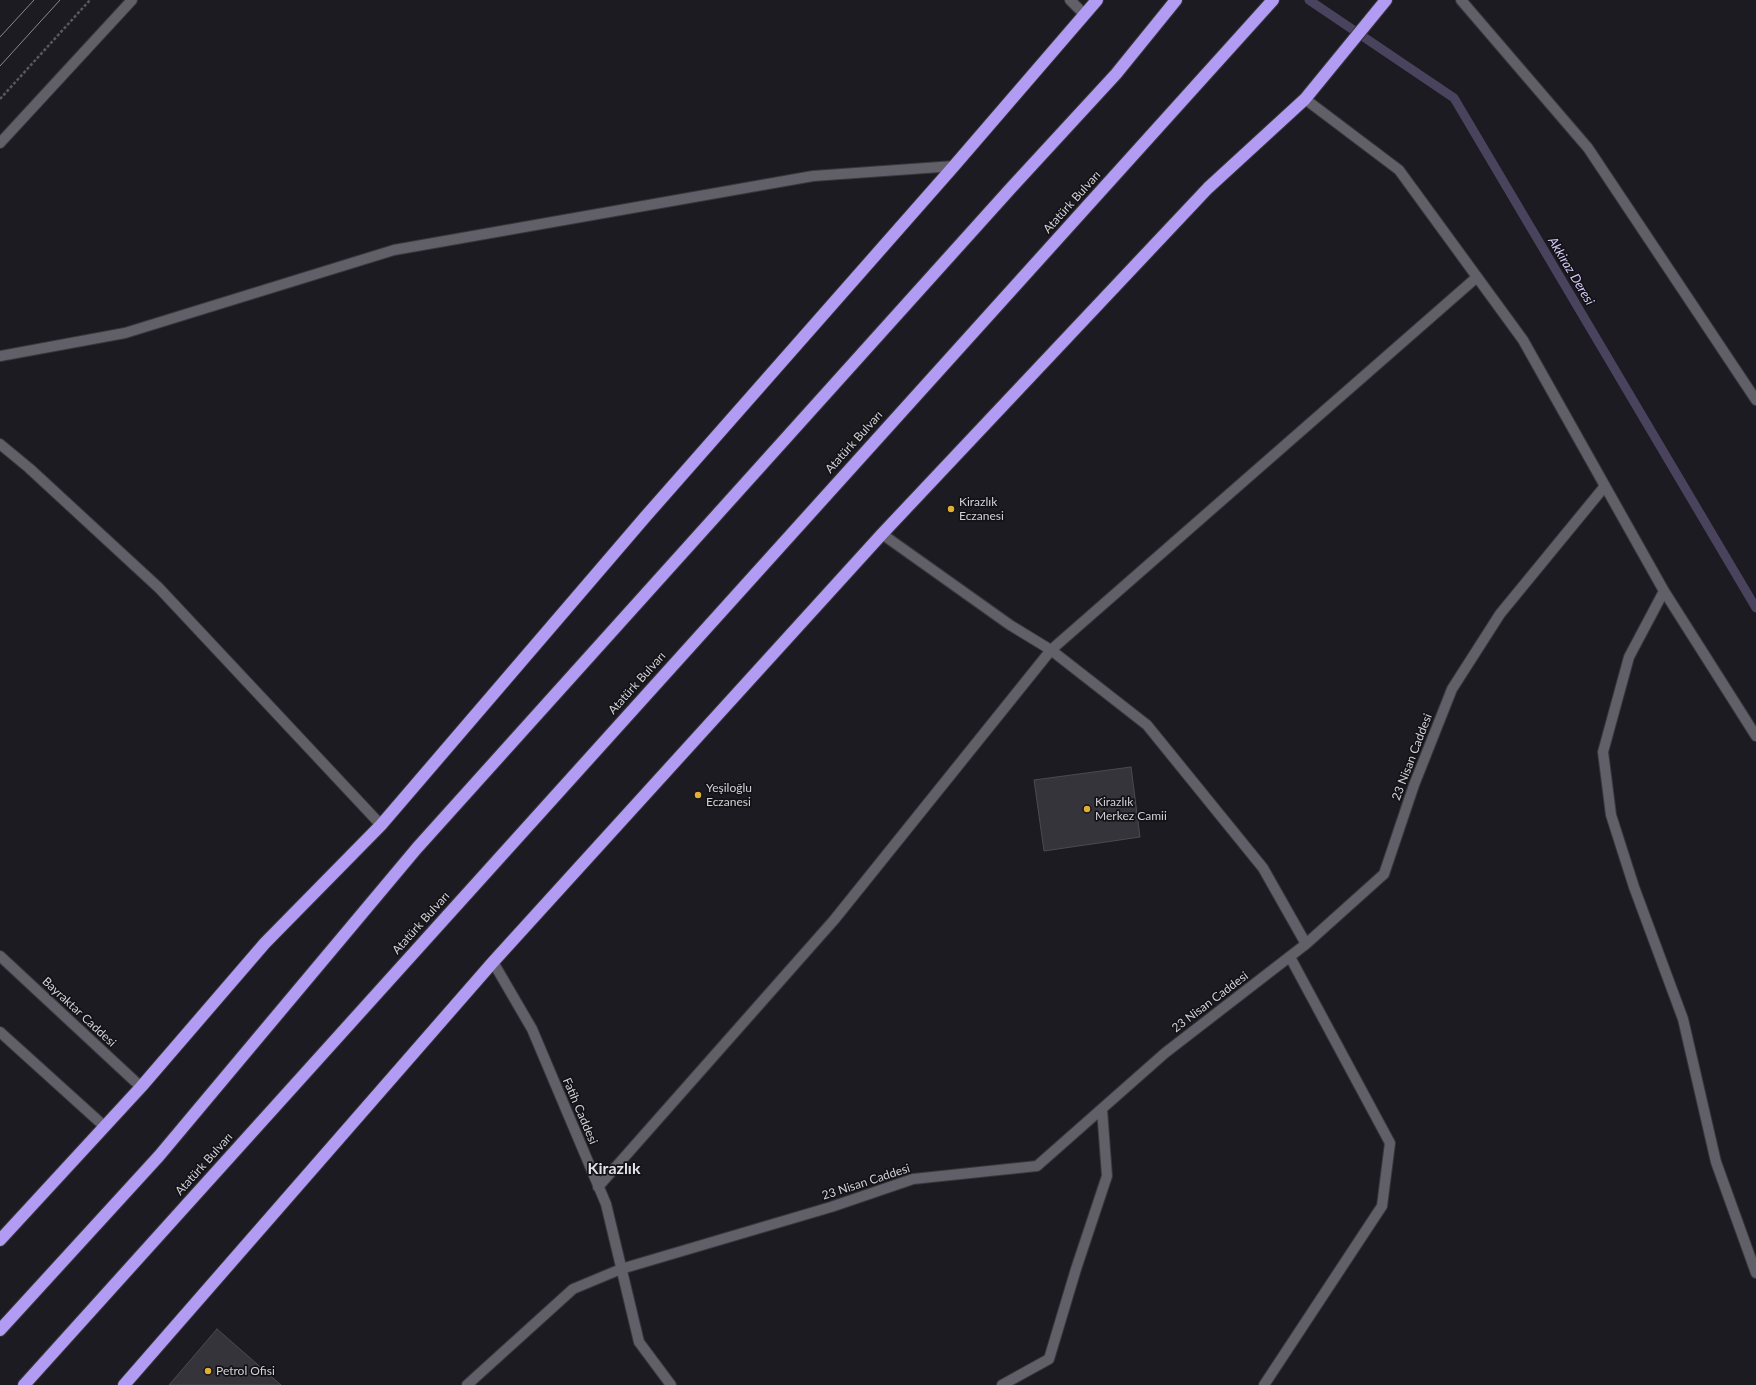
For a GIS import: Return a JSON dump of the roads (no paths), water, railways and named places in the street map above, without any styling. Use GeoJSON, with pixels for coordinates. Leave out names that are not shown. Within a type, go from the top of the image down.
{"type":"FeatureCollection","features":[{"type":"Feature","properties":{"kind":"highway"},"geometry":{"type":"LineString","coordinates":[[0,1240],[141,1087],[265,943],[380,825],[646,516],[954,166],[1097,0]]}},
{"type":"Feature","properties":{"kind":"highway"},"geometry":{"type":"LineString","coordinates":[[0,1330],[159,1156],[417,848],[1006,194],[1116,74],[1176,0]]}},
{"type":"Feature","properties":{"kind":"highway","name":"Atatürk Bulvarı"},"geometry":{"type":"LineString","coordinates":[[24,1385],[1273,0]]}},
{"type":"Feature","properties":{"kind":"highway"},"geometry":{"type":"LineString","coordinates":[[124,1385],[493,962],[882,534],[1208,188],[1305,99],[1386,0]]}},
{"type":"Feature","properties":{"kind":"street"},"geometry":{"type":"LineString","coordinates":[[0,143],[132,0]]}},
{"type":"Feature","properties":{"kind":"street"},"geometry":{"type":"LineString","coordinates":[[1070,0],[1084,14]]}},
{"type":"Feature","properties":{"kind":"street"},"geometry":{"type":"LineString","coordinates":[[1460,0],[1588,148],[1756,400]]}},
{"type":"Feature","properties":{"kind":"street"},"geometry":{"type":"LineString","coordinates":[[1305,99],[1399,170],[1523,340],[1664,591],[1756,736]]}},
{"type":"Feature","properties":{"kind":"street"},"geometry":{"type":"LineString","coordinates":[[0,356],[126,333],[394,250],[813,176],[954,166]]}},
{"type":"Feature","properties":{"kind":"street"},"geometry":{"type":"LineString","coordinates":[[598,1187],[834,920],[1051,650],[1477,277]]}},
{"type":"Feature","properties":{"kind":"street"},"geometry":{"type":"LineString","coordinates":[[0,444],[29,468],[159,588],[380,825]]}},
{"type":"Feature","properties":{"kind":"street","name":"23 Nisan Caddesi"},"geometry":{"type":"LineString","coordinates":[[467,1385],[573,1290],[621,1269],[831,1208],[913,1179],[1037,1166],[1165,1053],[1306,944],[1384,874],[1414,785],[1452,689],[1500,614],[1605,486]]}},
{"type":"Feature","properties":{"kind":"street"},"geometry":{"type":"LineString","coordinates":[[882,534],[1010,625],[1051,650],[1147,726],[1263,868],[1306,944]]}},
{"type":"Feature","properties":{"kind":"street"},"geometry":{"type":"LineString","coordinates":[[1664,591],[1629,657],[1603,752],[1611,815],[1634,887],[1683,1019],[1716,1162],[1756,1273]]}},
{"type":"Feature","properties":{"kind":"street","name":"Bayraktar Caddesi"},"geometry":{"type":"LineString","coordinates":[[0,956],[141,1087]]}},
{"type":"Feature","properties":{"kind":"street"},"geometry":{"type":"LineString","coordinates":[[1264,1385],[1382,1206],[1390,1143],[1290,957]]}},
{"type":"Feature","properties":{"kind":"street","name":"Fatih Caddesi"},"geometry":{"type":"LineString","coordinates":[[493,962],[532,1029],[606,1204],[639,1342],[671,1385]]}},
{"type":"Feature","properties":{"kind":"street"},"geometry":{"type":"LineString","coordinates":[[0,1032],[104,1126]]}},
{"type":"Feature","properties":{"kind":"street"},"geometry":{"type":"LineString","coordinates":[[1002,1385],[1049,1359],[1076,1269],[1108,1176],[1102,1109]]}},
{"type":"Feature","properties":{"kind":"waterway","name":"Akkiraz Deresi"},"geometry":{"type":"LineString","coordinates":[[1309,0],[1454,98],[1756,608]]}},
{"type":"Feature","properties":{"kind":"tram line"},"geometry":{"type":"LineString","coordinates":[[0,37],[34,0]]}},
{"type":"Feature","properties":{"kind":"tram line"},"geometry":{"type":"LineString","coordinates":[[0,66],[60,0]]}},
{"type":"Feature","properties":{"kind":"place","name":"Kirazlık Eczanesi"},"geometry":{"type":"Point","coordinates":[951,509]}},
{"type":"Feature","properties":{"kind":"place","name":"Yeşiloğlu Eczanesi"},"geometry":{"type":"Point","coordinates":[698,795]}},
{"type":"Feature","properties":{"kind":"place","name":"Kirazlık Merkez Camii"},"geometry":{"type":"Point","coordinates":[1087,809]}},
{"type":"Feature","properties":{"kind":"place","name":"Petrol Ofisi"},"geometry":{"type":"Point","coordinates":[208,1371]}},
{"type":"Feature","properties":{"kind":"district","name":"Kirazlık"},"geometry":{"type":"Point","coordinates":[614,1169]}}]}
